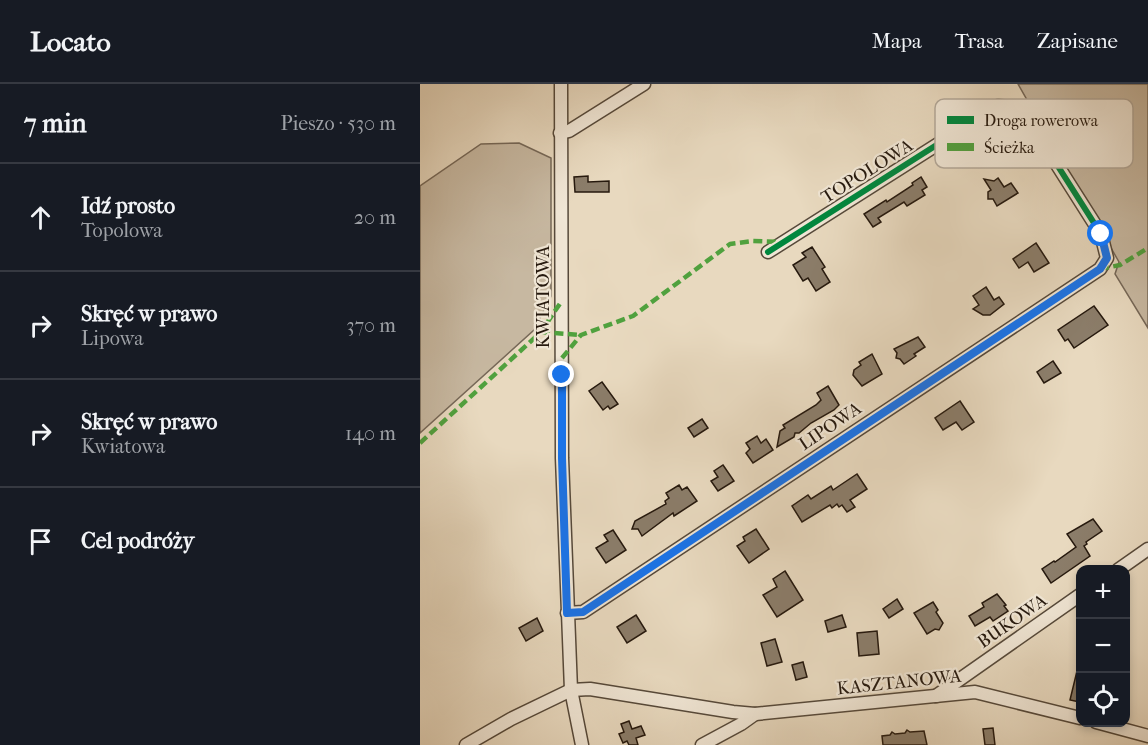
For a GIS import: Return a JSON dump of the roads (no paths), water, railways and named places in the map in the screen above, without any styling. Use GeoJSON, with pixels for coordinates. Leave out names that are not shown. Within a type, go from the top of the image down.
{"type":"FeatureCollection","features":[{"type":"Feature","properties":{"kind":"street","name":"KWIATOWA"},"geometry":{"type":"LineString","coordinates":[[561,84],[562,458],[571,690],[582,745]]}},
{"type":"Feature","properties":{"kind":"street"},"geometry":{"type":"LineString","coordinates":[[560,133],[569,131],[644,84]]}},
{"type":"Feature","properties":{"kind":"street","name":"TOPOLOWA"},"geometry":{"type":"LineString","coordinates":[[768,252],[935,146]]}},
{"type":"Feature","properties":{"kind":"street","name":"TOPOLOWA"},"geometry":{"type":"LineString","coordinates":[[1059,168],[1101,234],[1107,258]]}},
{"type":"Feature","properties":{"kind":"street","name":"LIPOWA"},"geometry":{"type":"LineString","coordinates":[[567,613],[583,612],[1100,269],[1107,258]]}},
{"type":"Feature","properties":{"kind":"street"},"geometry":{"type":"LineString","coordinates":[[1125,565],[1148,549]]}},
{"type":"Feature","properties":{"kind":"street","name":"BUKOWA"},"geometry":{"type":"LineString","coordinates":[[935,696],[1076,598]]}},
{"type":"Feature","properties":{"kind":"street","name":"KASZTANOWA"},"geometry":{"type":"LineString","coordinates":[[466,745],[511,718],[571,690],[590,689],[755,714],[975,692],[1076,717]]}},
{"type":"Feature","properties":{"kind":"street","name":"KASZTANOWA"},"geometry":{"type":"LineString","coordinates":[[702,745],[755,714]]}},
{"type":"Feature","properties":{"kind":"street"},"geometry":{"type":"LineString","coordinates":[[1112,727],[1148,736]]}}]}
